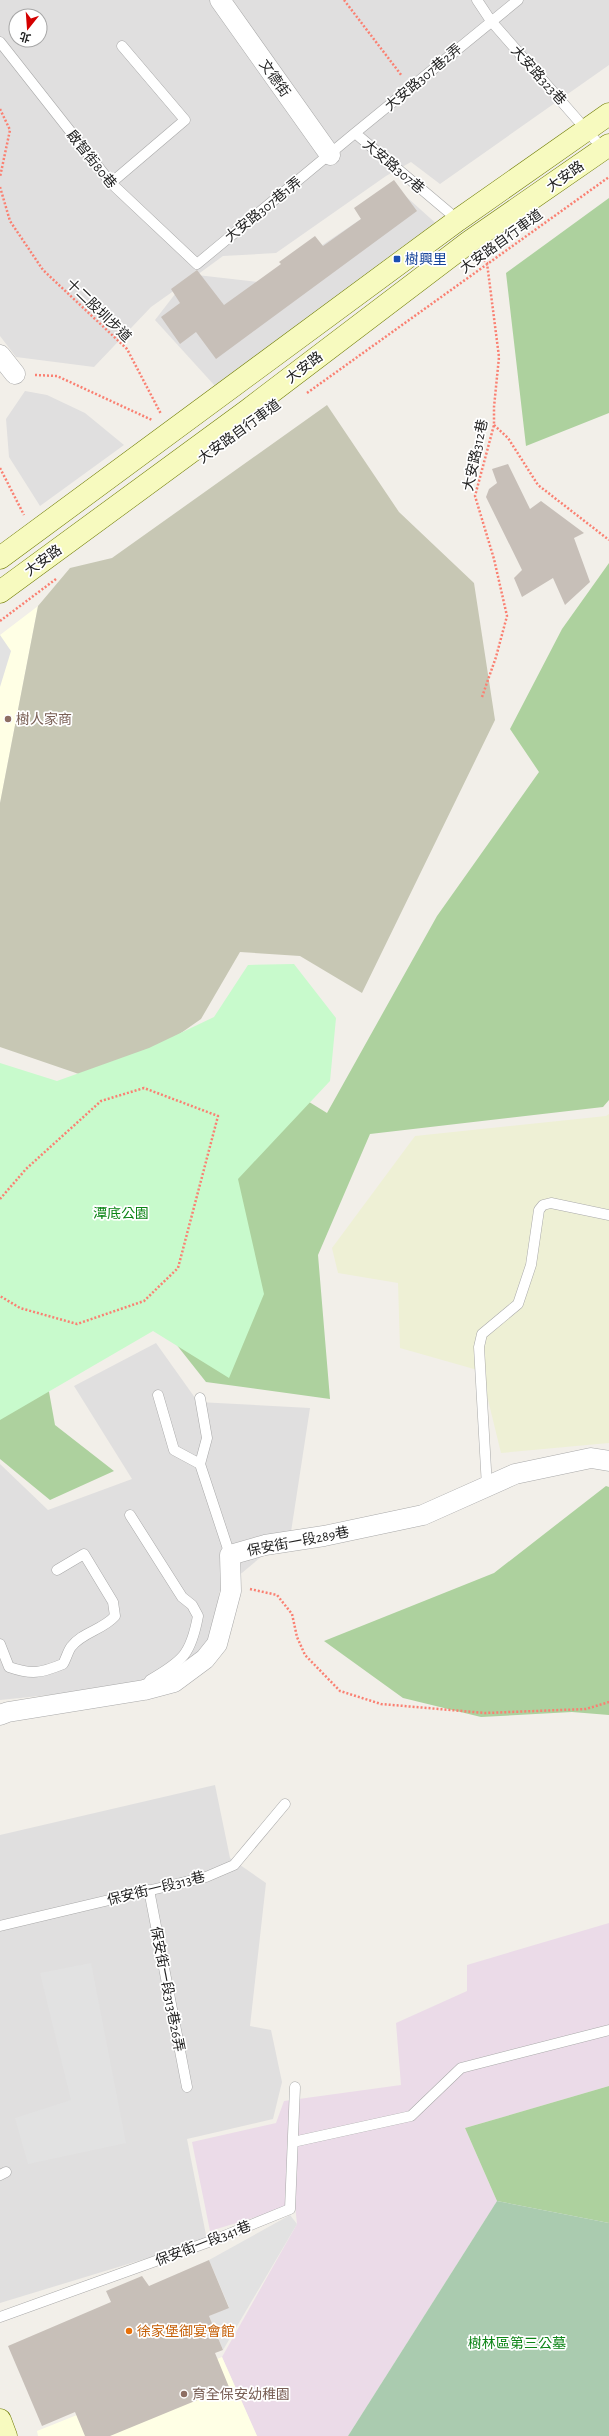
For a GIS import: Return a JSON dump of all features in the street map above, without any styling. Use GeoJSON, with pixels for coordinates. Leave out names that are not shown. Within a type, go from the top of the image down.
{"type":"FeatureCollection","features":[{"type":"Feature","properties":{"kind":"street","name":"文德街"},"geometry":{"type":"LineString","coordinates":[[220,0],[330,155]]}},
{"type":"Feature","properties":{"kind":"street","name":"大安路"},"geometry":{"type":"LineString","coordinates":[[0,558],[458,220],[609,114]]}},
{"type":"Feature","properties":{"kind":"street","name":"大安路"},"geometry":{"type":"LineString","coordinates":[[0,592],[248,410],[469,242],[606,147]]}},
{"type":"Feature","properties":{"kind":"street"},"geometry":{"type":"LineString","coordinates":[[0,354],[15,374]]}},
{"type":"Feature","properties":{"kind":"street","name":"保安街一段289巷"},"geometry":{"type":"LineString","coordinates":[[0,1715],[8,1712],[144,1690],[174,1682],[205,1660],[218,1644],[231,1591],[230,1555],[265,1545],[324,1536],[423,1515],[515,1474],[550,1465],[590,1458],[609,1461]]}},
{"type":"Feature","properties":{"kind":"street"},"geometry":{"type":"LineString","coordinates":[[0,2420],[6,2436]]}},
{"type":"Feature","properties":{"kind":"lane","name":"大安路323巷"},"geometry":{"type":"LineString","coordinates":[[476,0],[491,21],[587,129],[606,147]]}},
{"type":"Feature","properties":{"kind":"lane","name":"大安路307巷2弄"},"geometry":{"type":"LineString","coordinates":[[355,133],[411,89],[518,0]]}},
{"type":"Feature","properties":{"kind":"lane","name":"啟智街80巷"},"geometry":{"type":"LineString","coordinates":[[0,42],[111,183],[197,264]]}},
{"type":"Feature","properties":{"kind":"lane"},"geometry":{"type":"LineString","coordinates":[[111,183],[185,120],[122,46]]}},
{"type":"Feature","properties":{"kind":"lane","name":"大安路307巷"},"geometry":{"type":"LineString","coordinates":[[330,155],[355,133],[458,220]]}},
{"type":"Feature","properties":{"kind":"lane","name":"大安路307巷1弄"},"geometry":{"type":"LineString","coordinates":[[197,264],[330,155]]}},
{"type":"Feature","properties":{"kind":"lane"},"geometry":{"type":"LineString","coordinates":[[487,1487],[479,1346],[482,1334],[518,1304],[531,1265],[539,1210],[543,1205],[551,1203],[609,1216]]}},
{"type":"Feature","properties":{"kind":"lane"},"geometry":{"type":"LineString","coordinates":[[158,1395],[174,1450],[200,1464]]}},
{"type":"Feature","properties":{"kind":"lane"},"geometry":{"type":"LineString","coordinates":[[200,1398],[207,1438],[200,1464],[230,1555]]}},
{"type":"Feature","properties":{"kind":"lane"},"geometry":{"type":"LineString","coordinates":[[130,1515],[182,1597],[192,1605],[198,1616],[194,1640],[179,1663],[150,1680],[144,1690]]}},
{"type":"Feature","properties":{"kind":"lane"},"geometry":{"type":"LineString","coordinates":[[0,1644],[9,1667],[25,1672],[44,1672],[63,1664],[71,1646],[88,1634],[108,1624],[115,1616],[113,1602],[84,1554],[57,1570]]}},
{"type":"Feature","properties":{"kind":"lane","name":"保安街一段313巷"},"geometry":{"type":"LineString","coordinates":[[0,1926],[206,1877],[234,1865],[285,1804]]}},
{"type":"Feature","properties":{"kind":"lane","name":"保安街一段313巷26弄"},"geometry":{"type":"LineString","coordinates":[[149,1890],[187,2087]]}},
{"type":"Feature","properties":{"kind":"lane"},"geometry":{"type":"LineString","coordinates":[[293,2142],[411,2116],[461,2068],[609,2030]]}},
{"type":"Feature","properties":{"kind":"lane","name":"保安街一段341巷"},"geometry":{"type":"LineString","coordinates":[[0,2317],[214,2240],[290,2209],[295,2087]]}},
{"type":"Feature","properties":{"kind":"path"},"geometry":{"type":"LineString","coordinates":[[344,0],[411,89]]}},
{"type":"Feature","properties":{"kind":"path"},"geometry":{"type":"LineString","coordinates":[[0,109],[10,130],[0,177]]}},
{"type":"Feature","properties":{"kind":"path","name":"大安路自行車道"},"geometry":{"type":"LineString","coordinates":[[301,398],[487,263],[609,177]]}},
{"type":"Feature","properties":{"kind":"path","name":"十二股圳步道"},"geometry":{"type":"LineString","coordinates":[[0,187],[10,221],[43,270],[127,349],[163,419]]}},
{"type":"Feature","properties":{"kind":"path"},"geometry":{"type":"LineString","coordinates":[[469,242],[487,263]]}},
{"type":"Feature","properties":{"kind":"path","name":"大安路312巷"},"geometry":{"type":"LineString","coordinates":[[482,697],[496,657],[507,616],[494,560],[475,496],[494,425],[494,407],[499,357],[487,263]]}},
{"type":"Feature","properties":{"kind":"path"},"geometry":{"type":"LineString","coordinates":[[15,374],[57,376],[151,420],[157,420]]}},
{"type":"Feature","properties":{"kind":"path"},"geometry":{"type":"LineString","coordinates":[[494,425],[508,438],[538,485],[609,540]]}},
{"type":"Feature","properties":{"kind":"path"},"geometry":{"type":"LineString","coordinates":[[0,468],[4,480],[26,518]]}},
{"type":"Feature","properties":{"kind":"path"},"geometry":{"type":"LineString","coordinates":[[0,621],[58,578]]}},
{"type":"Feature","properties":{"kind":"path"},"geometry":{"type":"LineString","coordinates":[[0,1200],[26,1169],[100,1101],[144,1088],[218,1116],[178,1268],[144,1301],[77,1324],[20,1308],[0,1296]]}},
{"type":"Feature","properties":{"kind":"path"},"geometry":{"type":"LineString","coordinates":[[231,1591],[254,1589],[278,1595],[292,1614],[297,1638],[305,1655],[340,1690],[381,1704],[485,1713],[586,1709],[609,1702]]}},
{"type":"Feature","properties":{"kind":"shaded area"},"geometry":{"type":"Polygon","coordinates":[[[0,0],[609,0],[609,65],[440,184],[411,162],[386,176],[276,253],[223,256],[197,275],[266,283],[401,192],[440,227],[215,386],[155,320],[182,285],[151,307],[94,367],[16,357],[0,336],[0,0]]]}},
{"type":"Feature","properties":{"kind":"shaded area"},"geometry":{"type":"Polygon","coordinates":[[[25,391],[47,395],[85,413],[124,445],[40,506],[9,457],[6,419],[25,391]]]}},
{"type":"Feature","properties":{"kind":"shaded area"},"geometry":{"type":"Polygon","coordinates":[[[327,405],[399,512],[474,583],[495,720],[362,993],[300,956],[240,952],[201,1019],[108,1084],[0,1047],[0,803],[38,606],[70,568],[112,558],[327,405]]]}},
{"type":"Feature","properties":{"kind":"shaded area","name":"樹人家商"},"geometry":{"type":"Polygon","coordinates":[[[38,606],[0,803],[0,635],[38,606]]]}},
{"type":"Feature","properties":{"kind":"shaded area"},"geometry":{"type":"Polygon","coordinates":[[[0,635],[11,651],[0,687],[0,635]]]}},
{"type":"Feature","properties":{"kind":"shaded area"},"geometry":{"type":"Polygon","coordinates":[[[609,1114],[609,1443],[501,1453],[481,1371],[400,1348],[398,1283],[338,1273],[332,1248],[415,1136],[606,1116],[609,1114]]]}},
{"type":"Feature","properties":{"kind":"shaded area"},"geometry":{"type":"Polygon","coordinates":[[[156,1343],[198,1402],[310,1408],[291,1532],[219,1592],[217,1629],[194,1665],[158,1684],[0,1700],[0,1464],[48,1510],[132,1479],[74,1386],[156,1343]]]}},
{"type":"Feature","properties":{"kind":"shaded area"},"geometry":{"type":"Polygon","coordinates":[[[215,1785],[230,1858],[266,1883],[250,2026],[271,2030],[282,2082],[273,2119],[187,2139],[207,2240],[0,2303],[0,1835],[215,1785]]]}},
{"type":"Feature","properties":{"kind":"shaded area"},"geometry":{"type":"Polygon","coordinates":[[[609,1923],[609,2086],[465,2128],[497,2201],[348,2436],[257,2436],[222,2357],[297,2224],[295,2205],[210,2231],[192,2142],[276,2123],[284,2101],[401,2085],[396,2023],[467,1991],[467,1965],[609,1923]]]}},
{"type":"Feature","properties":{"kind":"shaded area"},"geometry":{"type":"Polygon","coordinates":[[[91,1963],[126,2143],[28,2164],[15,2118],[71,2100],[40,1973],[91,1963]]]}},
{"type":"Feature","properties":{"kind":"shaded area"},"geometry":{"type":"Polygon","coordinates":[[[290,2215],[297,2224],[223,2350],[209,2316],[229,2307],[209,2260],[290,2215]]]}},
{"type":"Feature","properties":{"kind":"shaded area","name":"育全保安幼稚園"},"geometry":{"type":"Polygon","coordinates":[[[222,2357],[257,2436],[38,2436],[37,2431],[222,2357]]]}},
{"type":"Feature","properties":{"kind":"green space"},"geometry":{"type":"Polygon","coordinates":[[[609,198],[609,413],[526,446],[506,273],[609,198]]]}},
{"type":"Feature","properties":{"kind":"green space"},"geometry":{"type":"Polygon","coordinates":[[[609,563],[609,1100],[603,1107],[370,1134],[318,1255],[330,1399],[206,1382],[157,1320],[46,1375],[55,1425],[114,1471],[50,1500],[0,1459],[0,1125],[202,1036],[327,1113],[437,916],[539,772],[510,729],[562,629],[609,563]]]}},
{"type":"Feature","properties":{"kind":"green space","name":"潭底公園"},"geometry":{"type":"Polygon","coordinates":[[[294,964],[336,1018],[330,1081],[238,1179],[264,1294],[229,1378],[153,1331],[0,1420],[0,1063],[57,1081],[149,1048],[214,1017],[248,965],[294,964]]]}},
{"type":"Feature","properties":{"kind":"green space"},"geometry":{"type":"Polygon","coordinates":[[[606,1486],[609,1487],[609,1715],[572,1712],[481,1717],[403,1698],[324,1641],[494,1573],[606,1486]]]}},
{"type":"Feature","properties":{"kind":"green space"},"geometry":{"type":"Polygon","coordinates":[[[609,2086],[609,2223],[497,2201],[465,2128],[609,2086]]]}},
{"type":"Feature","properties":{"kind":"green space","name":"樹林區第三公墓"},"geometry":{"type":"Polygon","coordinates":[[[497,2201],[609,2223],[609,2436],[348,2436],[497,2201]]]}},
{"type":"Feature","properties":{"kind":"building"},"geometry":{"type":"Polygon","coordinates":[[[394,180],[417,211],[216,359],[196,332],[180,344],[161,317],[180,303],[171,289],[197,270],[224,305],[281,264],[279,262],[315,236],[323,246],[361,219],[354,208],[394,180]]]}},
{"type":"Feature","properties":{"kind":"building"},"geometry":{"type":"Polygon","coordinates":[[[508,464],[530,509],[541,501],[584,533],[574,538],[590,582],[565,605],[553,578],[522,597],[514,578],[522,570],[486,497],[489,489],[497,483],[492,469],[508,464]]]}},
{"type":"Feature","properties":{"kind":"building","name":"徐家堡御宴會館"},"geometry":{"type":"Polygon","coordinates":[[[209,2260],[229,2308],[209,2316],[223,2350],[215,2353],[229,2387],[110,2436],[85,2436],[75,2412],[42,2426],[8,2346],[111,2302],[106,2291],[142,2276],[149,2286],[209,2260]]]}},
{"type":"Feature","properties":{"kind":"place","name":"樹興里"},"geometry":{"type":"Point","coordinates":[397,259]}},
{"type":"Feature","properties":{"kind":"place","name":"樹人家商"},"geometry":{"type":"Point","coordinates":[8,719]}},
{"type":"Feature","properties":{"kind":"place","name":"徐家堡御宴會館"},"geometry":{"type":"Point","coordinates":[129,2331]}},
{"type":"Feature","properties":{"kind":"place","name":"育全保安幼稚園"},"geometry":{"type":"Point","coordinates":[184,2394]}}]}
